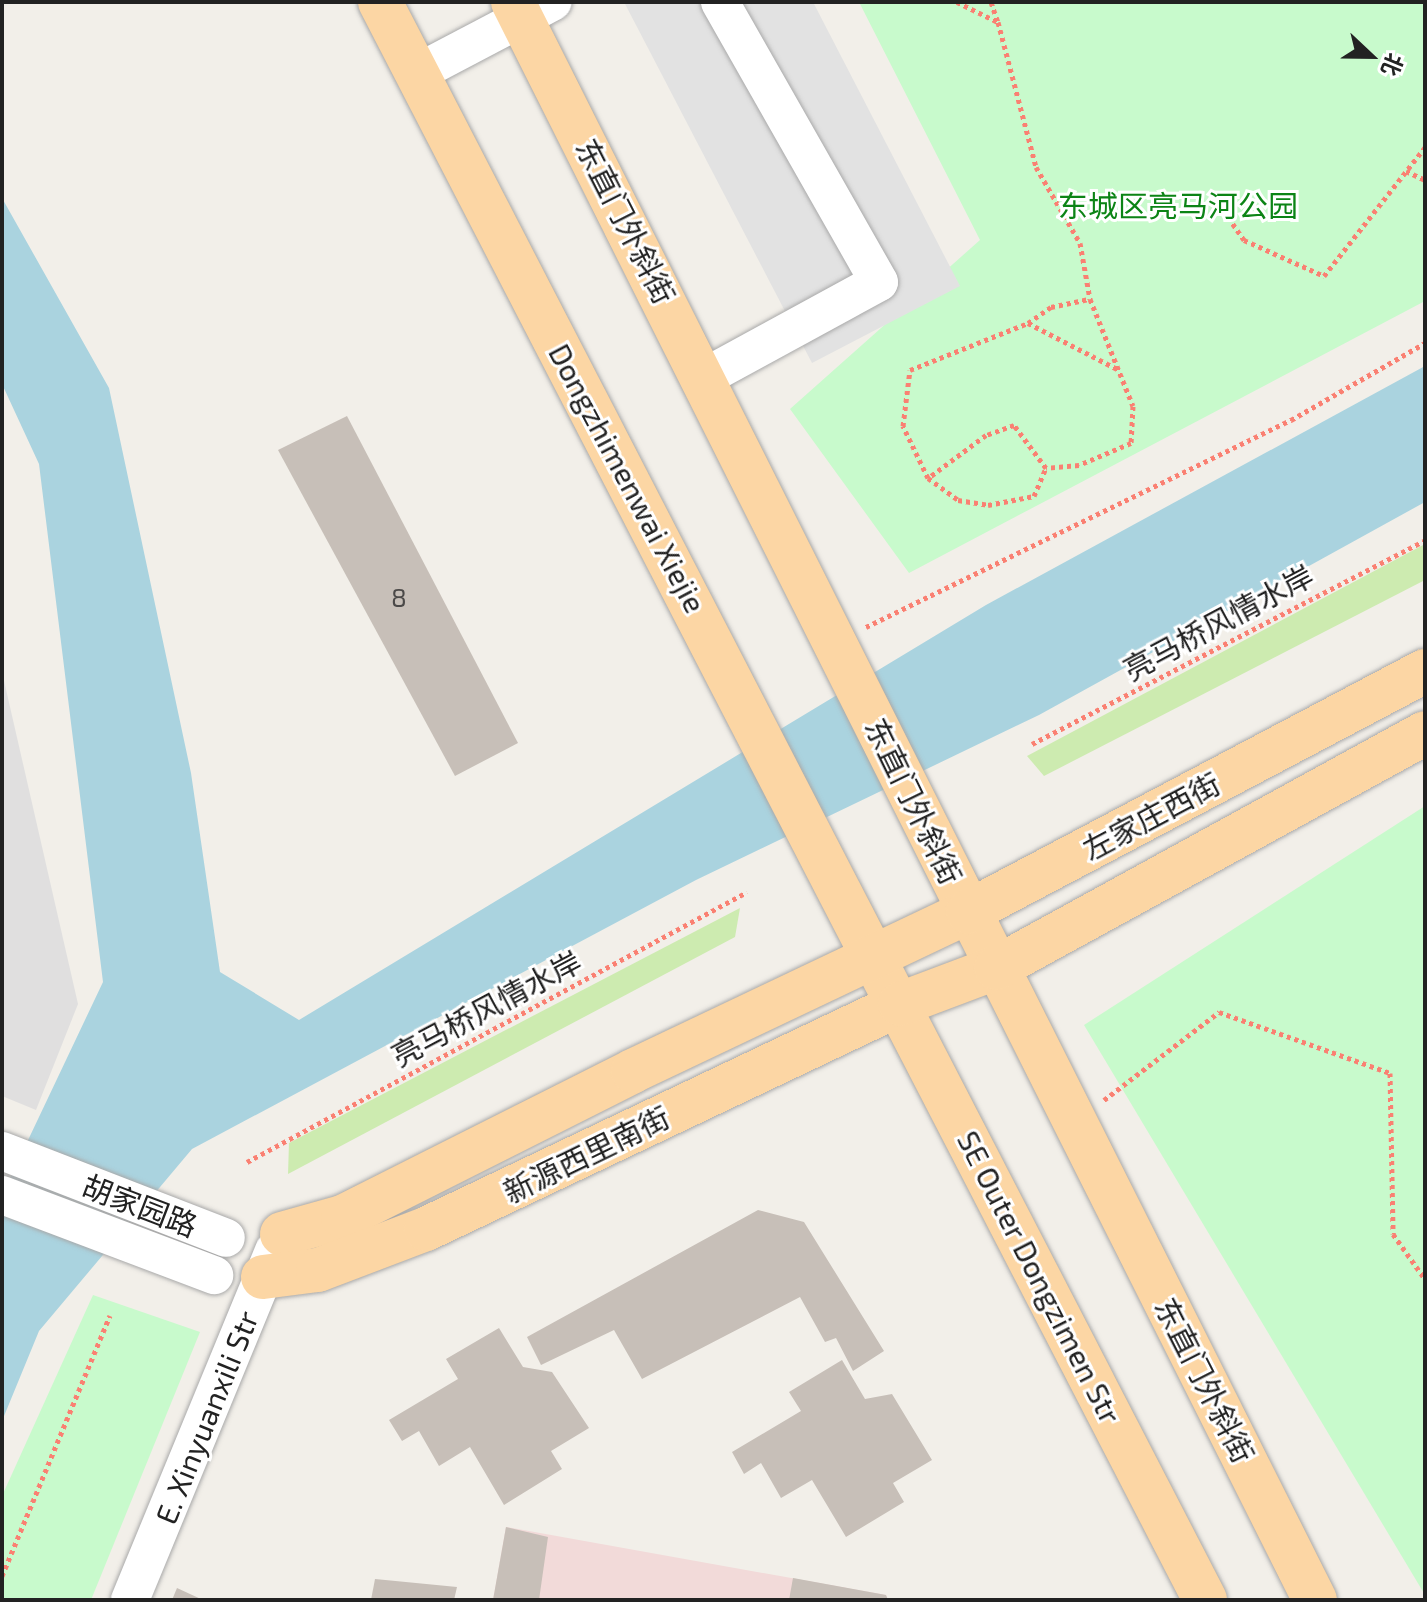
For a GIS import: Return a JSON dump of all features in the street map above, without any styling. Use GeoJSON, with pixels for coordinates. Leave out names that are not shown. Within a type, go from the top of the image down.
{"type":"FeatureCollection","features":[{"type":"Feature","properties":{"kind":"main road","name":"Dongzhimenwai Xiejie"},"geometry":{"type":"LineString","coordinates":[[380,2],[874,954]]}},
{"type":"Feature","properties":{"kind":"main road","name":"东直门外斜街"},"geometry":{"type":"LineString","coordinates":[[529,7],[705,377],[968,912],[1315,1600]]}},
{"type":"Feature","properties":{"kind":"main road","name":"左家庄西街"},"geometry":{"type":"LineString","coordinates":[[874,954],[968,912],[1425,671]]}},
{"type":"Feature","properties":{"kind":"main road","name":"左家庄西街"},"geometry":{"type":"LineString","coordinates":[[900,1004],[996,968],[1425,733]]}},
{"type":"Feature","properties":{"kind":"main road","name":"SE Outer Dongzimen Str"},"geometry":{"type":"LineString","coordinates":[[874,954],[1205,1600]]}},
{"type":"Feature","properties":{"kind":"main road","name":"新源西里南街"},"geometry":{"type":"LineString","coordinates":[[282,1234],[343,1217],[874,954]]}},
{"type":"Feature","properties":{"kind":"main road","name":"新源西里南街"},"geometry":{"type":"LineString","coordinates":[[263,1277],[318,1270],[426,1229],[900,1004]]}},
{"type":"Feature","properties":{"kind":"street"},"geometry":{"type":"LineString","coordinates":[[705,377],[879,282],[720,2]]}},
{"type":"Feature","properties":{"kind":"street"},"geometry":{"type":"LineString","coordinates":[[417,73],[529,7]]}},
{"type":"Feature","properties":{"kind":"street","name":"胡家园路"},"geometry":{"type":"LineString","coordinates":[[2,1151],[226,1238],[253,1240],[282,1234]]}},
{"type":"Feature","properties":{"kind":"street","name":"胡家园路"},"geometry":{"type":"LineString","coordinates":[[2,1195],[214,1275],[263,1277]]}},
{"type":"Feature","properties":{"kind":"street","name":"E. Xinyuanxili Str"},"geometry":{"type":"LineString","coordinates":[[130,1600],[282,1234]]}},
{"type":"Feature","properties":{"kind":"path"},"geometry":{"type":"LineString","coordinates":[[957,2],[998,22]]}},
{"type":"Feature","properties":{"kind":"path"},"geometry":{"type":"LineString","coordinates":[[991,2],[1032,155],[1080,243],[1090,299],[1133,406],[1131,443],[1079,465],[1046,468]]}},
{"type":"Feature","properties":{"kind":"path"},"geometry":{"type":"LineString","coordinates":[[1219,204],[1244,240],[1324,276],[1425,147]]}},
{"type":"Feature","properties":{"kind":"path"},"geometry":{"type":"LineString","coordinates":[[1406,171],[1425,180]]}},
{"type":"Feature","properties":{"kind":"path"},"geometry":{"type":"LineString","coordinates":[[1046,468],[1034,496],[988,505],[958,500],[928,478],[903,426],[910,370],[1028,323],[1051,307],[1090,299]]}},
{"type":"Feature","properties":{"kind":"path"},"geometry":{"type":"LineString","coordinates":[[1028,323],[1119,370]]}},
{"type":"Feature","properties":{"kind":"path"},"geometry":{"type":"LineString","coordinates":[[837,641],[1291,420],[1425,343]]}},
{"type":"Feature","properties":{"kind":"path"},"geometry":{"type":"LineString","coordinates":[[928,478],[986,435],[1014,425],[1046,468]]}},
{"type":"Feature","properties":{"kind":"path","name":"亮马桥风情水岸"},"geometry":{"type":"LineString","coordinates":[[1032,744],[1425,540]]}},
{"type":"Feature","properties":{"kind":"path","name":"亮马桥风情水岸"},"geometry":{"type":"LineString","coordinates":[[247,1162],[747,892]]}},
{"type":"Feature","properties":{"kind":"path"},"geometry":{"type":"LineString","coordinates":[[1075,1123],[1219,1012],[1390,1073],[1393,1234],[1425,1279]]}},
{"type":"Feature","properties":{"kind":"path"},"geometry":{"type":"LineString","coordinates":[[2,1576],[110,1315]]}},
{"type":"Feature","properties":{"kind":"shaded area"},"geometry":{"type":"Polygon","coordinates":[[[624,2],[813,2],[960,286],[812,363],[624,2]]]}},
{"type":"Feature","properties":{"kind":"shaded area"},"geometry":{"type":"Polygon","coordinates":[[[2,672],[78,1004],[36,1110],[2,1096],[2,672]]]}},
{"type":"Feature","properties":{"kind":"shaded area"},"geometry":{"type":"Polygon","coordinates":[[[506,1527],[886,1595],[888,1600],[493,1600],[506,1527]]]}},
{"type":"Feature","properties":{"kind":"green space","name":"东城区亮马河公园"},"geometry":{"type":"Polygon","coordinates":[[[859,2],[1425,2],[1425,301],[909,573],[790,409],[980,240],[859,2]]]}},
{"type":"Feature","properties":{"kind":"green space"},"geometry":{"type":"Polygon","coordinates":[[[1425,544],[1425,580],[1044,776],[1027,756],[1425,544]]]}},
{"type":"Feature","properties":{"kind":"green space"},"geometry":{"type":"Polygon","coordinates":[[[1425,806],[1425,1595],[1084,1025],[1425,806]]]}},
{"type":"Feature","properties":{"kind":"green space"},"geometry":{"type":"Polygon","coordinates":[[[740,908],[735,937],[288,1174],[289,1143],[740,908]]]}},
{"type":"Feature","properties":{"kind":"green space"},"geometry":{"type":"Polygon","coordinates":[[[93,1295],[200,1332],[91,1600],[2,1600],[2,1496],[93,1295]]]}},
{"type":"Feature","properties":{"kind":"water"},"geometry":{"type":"Polygon","coordinates":[[[2,198],[109,388],[191,773],[220,972],[299,1020],[986,605],[1425,366],[1425,502],[1039,715],[696,880],[192,1149],[39,1331],[2,1421],[2,1195],[103,982],[39,464],[2,384],[2,198]]]}},
{"type":"Feature","properties":{"kind":"building"},"geometry":{"type":"Polygon","coordinates":[[[347,416],[518,743],[455,776],[278,450],[347,416]]]}},
{"type":"Feature","properties":{"kind":"building"},"geometry":{"type":"Polygon","coordinates":[[[758,1210],[804,1222],[884,1351],[853,1371],[836,1338],[825,1342],[800,1297],[642,1379],[614,1330],[541,1365],[527,1337],[758,1210]]]}},
{"type":"Feature","properties":{"kind":"building"},"geometry":{"type":"Polygon","coordinates":[[[499,1328],[523,1367],[552,1372],[589,1428],[551,1451],[562,1469],[504,1505],[470,1447],[439,1466],[419,1431],[402,1441],[389,1420],[458,1379],[446,1359],[499,1328]]]}},
{"type":"Feature","properties":{"kind":"building"},"geometry":{"type":"Polygon","coordinates":[[[842,1360],[865,1399],[892,1394],[932,1460],[893,1483],[904,1502],[846,1537],[812,1480],[781,1498],[761,1463],[744,1474],[732,1452],[801,1411],[789,1392],[842,1360]]]}},
{"type":"Feature","properties":{"kind":"building"},"geometry":{"type":"Polygon","coordinates":[[[506,1527],[548,1537],[539,1600],[493,1600],[506,1527]]]}},
{"type":"Feature","properties":{"kind":"building"},"geometry":{"type":"Polygon","coordinates":[[[793,1578],[886,1595],[888,1600],[789,1600],[793,1578]]]}},
{"type":"Feature","properties":{"kind":"building"},"geometry":{"type":"Polygon","coordinates":[[[375,1579],[457,1587],[454,1600],[371,1600],[375,1579]]]}},
{"type":"Feature","properties":{"kind":"building"},"geometry":{"type":"Polygon","coordinates":[[[177,1588],[203,1600],[172,1600],[177,1588]]]}}]}
